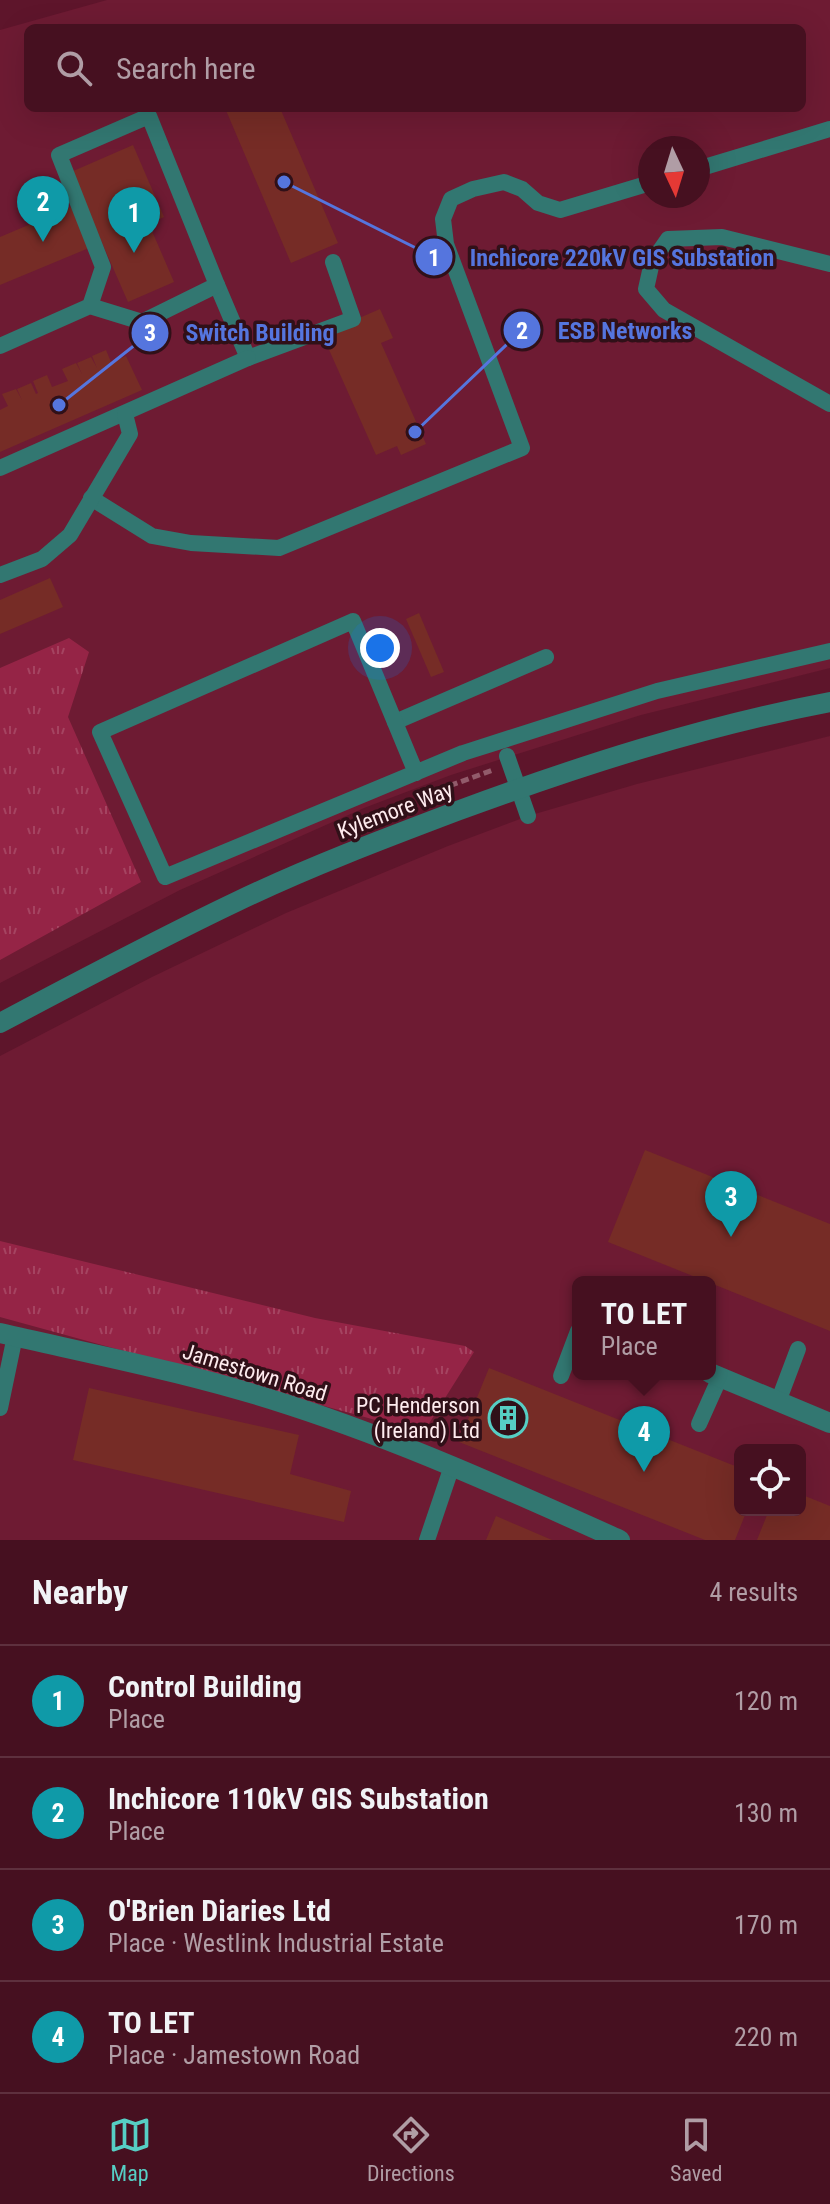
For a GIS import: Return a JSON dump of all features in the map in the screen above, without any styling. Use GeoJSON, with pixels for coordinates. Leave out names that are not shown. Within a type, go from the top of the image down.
{"type":"FeatureCollection","features":[{"type":"Feature","properties":{"kind":"street","name":"Kylemore Way"},"geometry":{"type":"LineString","coordinates":[[0,1023],[239,901],[393,835],[519,788],[629,752],[764,714],[830,702]]}},
{"type":"Feature","properties":{"kind":"street","name":"Jamestown Road"},"geometry":{"type":"LineString","coordinates":[[7,1334],[173,1372],[288,1404],[432,1456],[620,1540]]}},
{"type":"Feature","properties":{"kind":"street"},"geometry":{"type":"LineString","coordinates":[[716,1375],[830,1423]]}},
{"type":"Feature","properties":{"kind":"lane"},"geometry":{"type":"LineString","coordinates":[[90,306],[103,267],[59,155],[149,112],[248,358]]}},
{"type":"Feature","properties":{"kind":"lane"},"geometry":{"type":"LineString","coordinates":[[710,165],[830,129]]}},
{"type":"Feature","properties":{"kind":"lane"},"geometry":{"type":"LineString","coordinates":[[91,498],[152,536],[191,543],[279,548],[522,448],[446,244],[443,219],[451,199],[473,189],[504,182],[522,189],[538,203],[560,210],[638,187]]}},
{"type":"Feature","properties":{"kind":"lane"},"geometry":{"type":"LineString","coordinates":[[830,264],[722,237],[668,239],[652,262],[646,289],[664,310],[830,404]]}},
{"type":"Feature","properties":{"kind":"lane"},"geometry":{"type":"LineString","coordinates":[[0,468],[248,358],[353,319],[333,262]]}},
{"type":"Feature","properties":{"kind":"lane"},"geometry":{"type":"LineString","coordinates":[[0,346],[90,306],[142,322],[217,285]]}},
{"type":"Feature","properties":{"kind":"lane"},"geometry":{"type":"LineString","coordinates":[[0,575],[42,559],[70,535],[130,434],[125,414]]}},
{"type":"Feature","properties":{"kind":"lane"},"geometry":{"type":"LineString","coordinates":[[416,773],[353,621],[100,732],[165,877],[416,773],[463,753],[657,691],[830,651]]}},
{"type":"Feature","properties":{"kind":"lane"},"geometry":{"type":"LineString","coordinates":[[395,722],[546,657]]}},
{"type":"Feature","properties":{"kind":"lane"},"geometry":{"type":"LineString","coordinates":[[507,756],[528,816]]}},
{"type":"Feature","properties":{"kind":"lane"},"geometry":{"type":"LineString","coordinates":[[0,1408],[7,1334]]}},
{"type":"Feature","properties":{"kind":"lane"},"geometry":{"type":"LineString","coordinates":[[561,1376],[572,1347]]}},
{"type":"Feature","properties":{"kind":"lane"},"geometry":{"type":"LineString","coordinates":[[778,1402],[798,1349]]}},
{"type":"Feature","properties":{"kind":"lane"},"geometry":{"type":"LineString","coordinates":[[699,1424],[713,1380]]}},
{"type":"Feature","properties":{"kind":"lane"},"geometry":{"type":"LineString","coordinates":[[427,1540],[452,1466]]}},
{"type":"Feature","properties":{"kind":"shaded area"},"geometry":{"type":"Polygon","coordinates":[[[107,0],[830,0],[830,668],[641,715],[451,775],[364,808],[180,890],[0,983],[0,30],[107,0]]]}},
{"type":"Feature","properties":{"kind":"shaded area"},"geometry":{"type":"Polygon","coordinates":[[[830,736],[830,1540],[0,1540],[0,1056],[152,977],[286,913],[528,816],[637,784],[830,736]]]}},
{"type":"Feature","properties":{"kind":"green space"},"geometry":{"type":"Polygon","coordinates":[[[69,638],[89,652],[68,717],[141,882],[0,960],[0,668],[69,638]]]}},
{"type":"Feature","properties":{"kind":"green space"},"geometry":{"type":"Polygon","coordinates":[[[0,1241],[315,1318],[465,1346],[474,1352],[423,1433],[0,1317],[0,1241]]]}},
{"type":"Feature","properties":{"kind":"building"},"geometry":{"type":"Polygon","coordinates":[[[227,112],[282,112],[338,243],[291,263],[227,112]]]}},
{"type":"Feature","properties":{"kind":"building"},"geometry":{"type":"Polygon","coordinates":[[[133,145],[164,217],[149,224],[174,282],[128,302],[71,172],[133,145]]]}},
{"type":"Feature","properties":{"kind":"building"},"geometry":{"type":"Polygon","coordinates":[[[71,207],[89,248],[0,285],[0,237],[71,207]]]}},
{"type":"Feature","properties":{"kind":"building"},"geometry":{"type":"Polygon","coordinates":[[[380,309],[393,338],[381,343],[426,444],[401,455],[397,446],[376,455],[322,334],[380,309]]]}},
{"type":"Feature","properties":{"kind":"building"},"geometry":{"type":"Polygon","coordinates":[[[106,350],[111,362],[126,356],[142,390],[0,452],[0,410],[8,406],[2,394],[16,389],[22,400],[17,389],[31,383],[36,394],[33,381],[47,375],[52,387],[68,381],[62,369],[76,363],[82,374],[77,363],[91,357],[97,368],[92,356],[106,350]]]}},
{"type":"Feature","properties":{"kind":"building"},"geometry":{"type":"Polygon","coordinates":[[[50,578],[63,607],[0,634],[0,600],[50,578]]]}},
{"type":"Feature","properties":{"kind":"building"},"geometry":{"type":"Polygon","coordinates":[[[419,613],[444,672],[431,677],[406,619],[419,613]]]}},
{"type":"Feature","properties":{"kind":"building"},"geometry":{"type":"Polygon","coordinates":[[[645,1150],[830,1224],[830,1331],[716,1285],[716,1276],[693,1276],[608,1242],[645,1150]]]}},
{"type":"Feature","properties":{"kind":"building"},"geometry":{"type":"Polygon","coordinates":[[[489,1368],[734,1466],[734,1516],[745,1516],[735,1540],[705,1540],[459,1442],[489,1368]]]}},
{"type":"Feature","properties":{"kind":"building"},"geometry":{"type":"Polygon","coordinates":[[[89,1388],[299,1435],[290,1474],[351,1491],[344,1522],[73,1460],[89,1388]]]}},
{"type":"Feature","properties":{"kind":"building"},"geometry":{"type":"Polygon","coordinates":[[[806,1496],[830,1506],[830,1540],[757,1540],[767,1516],[806,1516],[806,1496]]]}},
{"type":"Feature","properties":{"kind":"building"},"geometry":{"type":"Polygon","coordinates":[[[496,1516],[552,1540],[486,1540],[496,1516]]]}},
{"type":"Feature","properties":{"kind":"place","name":"Inchicore 220kV GIS Substation"},"geometry":{"type":"Point","coordinates":[284,182]}},
{"type":"Feature","properties":{"kind":"place","name":"Inchicore 110kV GIS Substation"},"geometry":{"type":"Point","coordinates":[43,242]}},
{"type":"Feature","properties":{"kind":"place","name":"Control Building"},"geometry":{"type":"Point","coordinates":[134,253]}},
{"type":"Feature","properties":{"kind":"place","name":"Switch Building"},"geometry":{"type":"Point","coordinates":[59,405]}},
{"type":"Feature","properties":{"kind":"place","name":"ESB Networks"},"geometry":{"type":"Point","coordinates":[415,432]}},
{"type":"Feature","properties":{"kind":"place","name":"O'Brien Diaries Ltd"},"geometry":{"type":"Point","coordinates":[731,1237]}},
{"type":"Feature","properties":{"kind":"place","name":"PC Henderson (Ireland) Ltd"},"geometry":{"type":"Point","coordinates":[508,1418]}},
{"type":"Feature","properties":{"kind":"place","name":"TO LET"},"geometry":{"type":"Point","coordinates":[644,1472]}}]}
